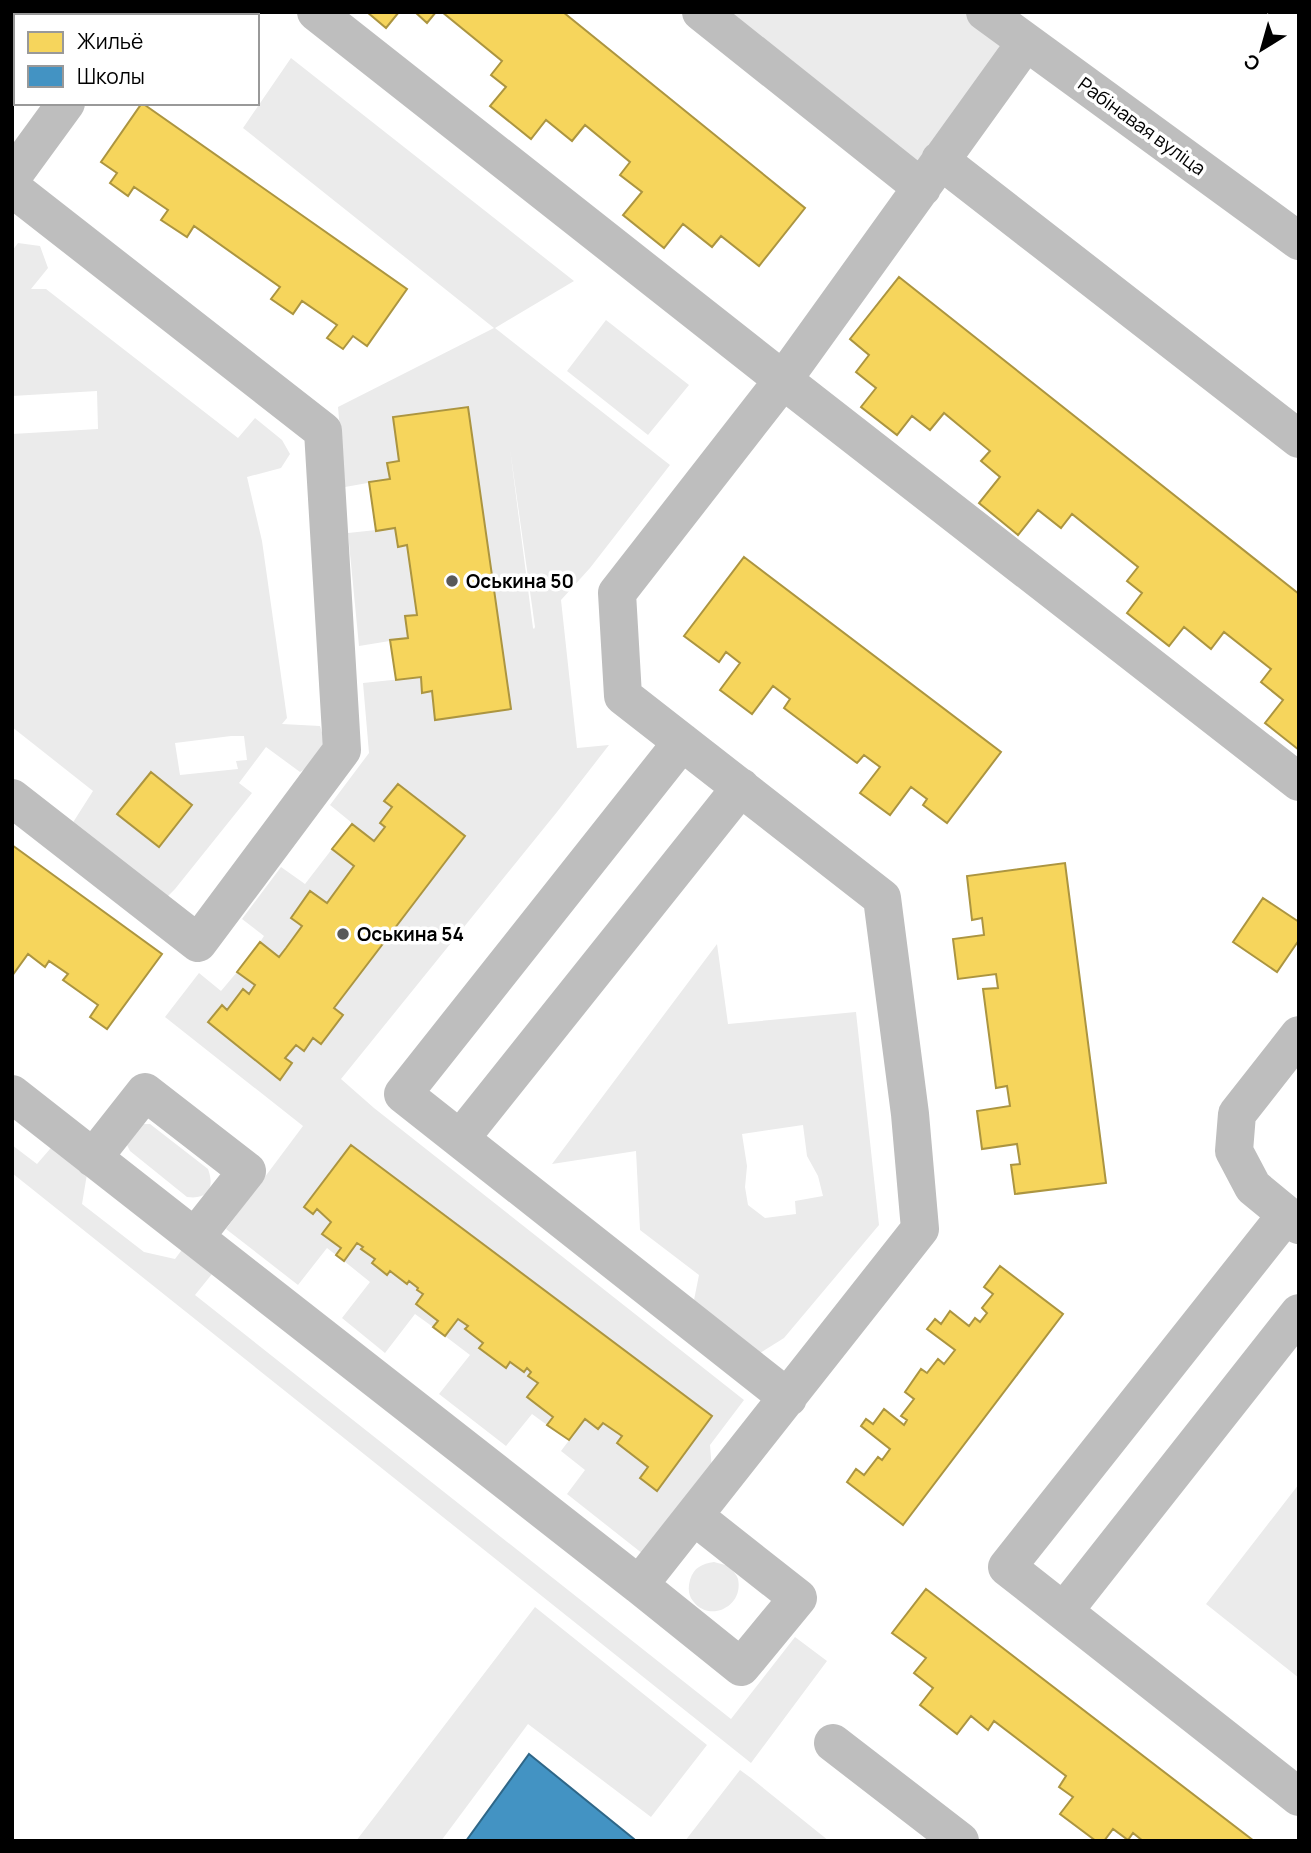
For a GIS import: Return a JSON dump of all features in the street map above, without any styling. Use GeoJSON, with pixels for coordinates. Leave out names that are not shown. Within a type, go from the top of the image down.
{"type":"FeatureCollection","features":[{"type":"Feature","properties":{"kind":"street"},"geometry":{"type":"LineString","coordinates":[[316,12],[1299,782]]}},
{"type":"Feature","properties":{"kind":"street"},"geometry":{"type":"LineString","coordinates":[[701,12],[1299,439]]}},
{"type":"Feature","properties":{"kind":"street","name":"Рабінавая вуліца"},"geometry":{"type":"LineString","coordinates":[[985,12],[1299,241]]}},
{"type":"Feature","properties":{"kind":"street"},"geometry":{"type":"LineString","coordinates":[[639,1585],[920,1229],[910,1114],[883,898],[623,696],[617,593],[783,380],[1026,42]]}},
{"type":"Feature","properties":{"kind":"street"},"geometry":{"type":"LineString","coordinates":[[12,177],[65,105]]}},
{"type":"Feature","properties":{"kind":"street"},"geometry":{"type":"LineString","coordinates":[[12,188],[323,431],[342,750],[198,943],[12,799]]}},
{"type":"Feature","properties":{"kind":"street"},"geometry":{"type":"LineString","coordinates":[[682,742],[403,1094],[788,1398]]}},
{"type":"Feature","properties":{"kind":"street"},"geometry":{"type":"LineString","coordinates":[[460,1139],[741,787]]}},
{"type":"Feature","properties":{"kind":"street"},"geometry":{"type":"LineString","coordinates":[[1299,1035],[1237,1114],[1234,1151],[1253,1187],[1292,1220],[1007,1567],[1299,1797]]}},
{"type":"Feature","properties":{"kind":"street"},"geometry":{"type":"LineString","coordinates":[[93,1158],[145,1092],[247,1171],[195,1237]]}},
{"type":"Feature","properties":{"kind":"street"},"geometry":{"type":"LineString","coordinates":[[12,1094],[741,1667],[798,1598],[694,1516]]}},
{"type":"Feature","properties":{"kind":"street"},"geometry":{"type":"LineString","coordinates":[[1064,1611],[1299,1313]]}},
{"type":"Feature","properties":{"kind":"street"},"geometry":{"type":"LineString","coordinates":[[833,1743],[960,1841]]}},
{"type":"Feature","properties":{"kind":"shaded area"},"geometry":{"type":"Polygon","coordinates":[[[701,12],[985,12],[1026,42],[922,188],[701,12]]]}},
{"type":"Feature","properties":{"kind":"shaded area"},"geometry":{"type":"Polygon","coordinates":[[[291,58],[574,281],[495,328],[670,465],[590,568],[561,600],[577,748],[609,745],[341,1079],[374,1108],[744,1400],[710,1445],[712,1470],[643,1554],[567,1494],[585,1470],[561,1451],[585,1419],[598,1429],[603,1423],[622,1436],[617,1443],[648,1467],[640,1478],[657,1491],[712,1416],[351,1145],[313,1214],[317,1209],[327,1216],[331,1222],[322,1234],[341,1248],[336,1255],[327,1248],[298,1285],[226,1229],[303,1126],[165,1017],[199,973],[221,991],[237,972],[255,985],[249,994],[243,990],[227,1010],[221,1006],[208,1022],[281,1079],[292,1063],[285,1058],[296,1045],[304,1050],[313,1038],[321,1043],[343,1015],[334,1008],[392,807],[380,823],[385,827],[374,841],[330,805],[369,753],[363,683],[421,677],[422,693],[432,691],[436,720],[510,709],[468,407],[393,417],[399,461],[387,463],[390,479],[345,487],[338,407],[494,328],[243,128],[291,58]],[[510,449],[533,628],[535,627],[510,449]]]}},
{"type":"Feature","properties":{"kind":"shaded area"},"geometry":{"type":"Polygon","coordinates":[[[18,243],[40,246],[48,268],[31,289],[46,289],[238,438],[255,418],[282,440],[290,454],[281,468],[247,477],[262,541],[287,718],[282,724],[320,726],[324,749],[319,759],[300,772],[266,747],[239,783],[252,793],[164,900],[72,824],[93,791],[12,727],[12,434],[98,429],[97,391],[12,396],[12,251],[18,243]],[[244,736],[175,743],[180,775],[238,769],[236,761],[247,760],[244,736]]]}},
{"type":"Feature","properties":{"kind":"shaded area"},"geometry":{"type":"Polygon","coordinates":[[[606,320],[689,385],[648,435],[567,371],[606,320]]]}},
{"type":"Feature","properties":{"kind":"shaded area"},"geometry":{"type":"Polygon","coordinates":[[[395,528],[398,546],[407,545],[417,615],[405,617],[408,638],[359,646],[348,533],[395,528]]]}},
{"type":"Feature","properties":{"kind":"shaded area"},"geometry":{"type":"Polygon","coordinates":[[[332,849],[354,866],[327,903],[310,891],[291,918],[302,926],[279,957],[260,942],[264,936],[242,919],[281,867],[305,884],[332,849]]]}},
{"type":"Feature","properties":{"kind":"shaded area"},"geometry":{"type":"Polygon","coordinates":[[[717,944],[728,1024],[856,1012],[879,1225],[784,1338],[760,1353],[693,1305],[699,1275],[640,1230],[636,1151],[552,1164],[717,944]],[[803,1125],[742,1134],[747,1166],[745,1187],[748,1205],[765,1218],[796,1214],[795,1201],[823,1196],[818,1176],[807,1156],[803,1125]]]}},
{"type":"Feature","properties":{"kind":"shaded area"},"geometry":{"type":"Polygon","coordinates":[[[142,1124],[150,1124],[208,1169],[211,1182],[205,1194],[200,1197],[187,1197],[130,1151],[127,1145],[142,1124]]]}},
{"type":"Feature","properties":{"kind":"shaded area"},"geometry":{"type":"Polygon","coordinates":[[[56,1142],[88,1168],[82,1204],[144,1252],[175,1259],[184,1247],[212,1274],[195,1295],[731,1719],[795,1637],[827,1661],[751,1763],[12,1173],[12,1145],[37,1164],[56,1142]]]}},
{"type":"Feature","properties":{"kind":"shaded area"},"geometry":{"type":"Polygon","coordinates":[[[357,1243],[375,1259],[373,1264],[387,1274],[390,1271],[418,1288],[438,1321],[433,1327],[415,1314],[385,1353],[342,1318],[370,1282],[344,1261],[357,1243]]]}},
{"type":"Feature","properties":{"kind":"shaded area"},"geometry":{"type":"Polygon","coordinates":[[[458,1319],[468,1326],[466,1330],[483,1343],[479,1348],[505,1368],[510,1362],[524,1372],[527,1368],[531,1372],[528,1376],[538,1383],[527,1397],[553,1417],[547,1425],[532,1414],[506,1446],[439,1394],[470,1355],[445,1336],[458,1319]]]}},
{"type":"Feature","properties":{"kind":"shaded area"},"geometry":{"type":"Polygon","coordinates":[[[1299,1484],[1299,1678],[1206,1604],[1299,1484]]]}},
{"type":"Feature","properties":{"kind":"shaded area"},"geometry":{"type":"Polygon","coordinates":[[[714,1562],[729,1566],[737,1577],[738,1589],[731,1604],[724,1609],[708,1611],[693,1601],[689,1594],[689,1585],[696,1569],[714,1562]]]}},
{"type":"Feature","properties":{"kind":"shaded area"},"geometry":{"type":"Polygon","coordinates":[[[535,1607],[707,1745],[651,1817],[528,1724],[441,1841],[356,1841],[535,1607]]]}},
{"type":"Feature","properties":{"kind":"shaded area"},"geometry":{"type":"Polygon","coordinates":[[[740,1770],[751,1778],[829,1841],[685,1841],[740,1770]]]}},
{"type":"Feature","properties":{"kind":"building: Жильё"},"geometry":{"type":"Polygon","coordinates":[[[367,12],[399,12],[386,28],[367,12]]]}},
{"type":"Feature","properties":{"kind":"building: Жильё"},"geometry":{"type":"Polygon","coordinates":[[[415,12],[436,12],[427,23],[415,12]]]}},
{"type":"Feature","properties":{"kind":"building: Жильё"},"geometry":{"type":"Polygon","coordinates":[[[442,12],[563,12],[805,208],[759,266],[721,236],[712,247],[683,224],[664,248],[623,215],[642,192],[620,175],[630,162],[585,125],[572,141],[546,120],[531,139],[490,106],[506,87],[491,75],[502,61],[442,12]]]}},
{"type":"Feature","properties":{"kind":"building: Жильё"},"geometry":{"type":"Polygon","coordinates":[[[141,105],[145,105],[407,289],[367,346],[353,336],[343,349],[327,338],[337,325],[302,301],[293,314],[271,299],[280,287],[194,226],[187,237],[161,220],[168,210],[134,187],[128,196],[110,183],[117,173],[101,162],[141,105]]]}},
{"type":"Feature","properties":{"kind":"building: Жильё"},"geometry":{"type":"Polygon","coordinates":[[[899,277],[1299,594],[1299,750],[1265,723],[1283,700],[1261,682],[1271,669],[1224,632],[1211,649],[1184,627],[1169,646],[1127,613],[1142,593],[1127,581],[1138,567],[1072,514],[1061,528],[1038,510],[1018,535],[979,503],[1000,477],[981,461],[990,451],[944,413],[930,430],[912,416],[897,435],[861,407],[876,388],[856,372],[869,355],[850,339],[899,277]]]}},
{"type":"Feature","properties":{"kind":"building: Жильё","name":"Оськина 50"},"geometry":{"type":"Polygon","coordinates":[[[468,407],[511,709],[435,720],[432,691],[422,693],[421,677],[396,680],[390,640],[408,638],[405,616],[417,615],[407,545],[398,547],[395,528],[376,531],[369,482],[390,479],[387,463],[399,461],[393,417],[468,407]]]}},
{"type":"Feature","properties":{"kind":"building: Жильё"},"geometry":{"type":"Polygon","coordinates":[[[744,557],[1001,752],[947,823],[923,805],[927,799],[911,787],[890,815],[860,793],[880,767],[864,755],[857,763],[784,708],[790,699],[773,686],[752,714],[720,690],[740,663],[726,652],[719,662],[684,636],[744,557]]]}},
{"type":"Feature","properties":{"kind":"building: Жильё"},"geometry":{"type":"Polygon","coordinates":[[[151,772],[192,805],[159,847],[117,814],[151,772]]]}},
{"type":"Feature","properties":{"kind":"building: Жильё","name":"Оськина 54"},"geometry":{"type":"Polygon","coordinates":[[[398,784],[465,836],[334,1008],[343,1015],[321,1044],[313,1038],[304,1051],[296,1045],[285,1058],[292,1063],[280,1080],[208,1022],[222,1005],[227,1010],[243,989],[249,994],[255,985],[237,972],[260,942],[279,957],[302,926],[291,918],[310,891],[327,903],[354,866],[332,849],[352,824],[374,841],[385,827],[380,823],[392,807],[384,801],[398,784]]]}},
{"type":"Feature","properties":{"kind":"building: Жильё"},"geometry":{"type":"Polygon","coordinates":[[[12,845],[162,954],[107,1029],[90,1017],[98,1005],[63,980],[68,974],[49,961],[45,967],[28,954],[12,976],[12,845]]]}},
{"type":"Feature","properties":{"kind":"building: Жильё"},"geometry":{"type":"Polygon","coordinates":[[[1065,863],[1106,1183],[1015,1194],[1011,1165],[1020,1164],[1017,1144],[982,1149],[977,1111],[1010,1106],[1007,1086],[996,1088],[983,989],[998,988],[996,974],[958,979],[953,939],[984,935],[982,918],[972,920],[967,876],[1065,863]]]}},
{"type":"Feature","properties":{"kind":"building: Жильё"},"geometry":{"type":"Polygon","coordinates":[[[1263,898],[1299,922],[1299,940],[1277,972],[1233,942],[1263,898]]]}},
{"type":"Feature","properties":{"kind":"building: Жильё"},"geometry":{"type":"Polygon","coordinates":[[[351,1145],[712,1416],[657,1491],[640,1478],[648,1467],[617,1443],[622,1436],[603,1423],[598,1429],[585,1419],[569,1440],[547,1425],[553,1417],[527,1397],[538,1383],[528,1376],[531,1372],[527,1368],[524,1372],[510,1362],[506,1368],[479,1348],[483,1343],[465,1329],[468,1326],[458,1319],[445,1336],[433,1327],[438,1321],[416,1304],[423,1294],[418,1288],[409,1281],[407,1284],[390,1271],[387,1275],[372,1263],[375,1259],[357,1243],[344,1261],[336,1255],[341,1248],[322,1234],[331,1222],[317,1209],[313,1214],[304,1207],[351,1145]]]}},
{"type":"Feature","properties":{"kind":"building: Жильё"},"geometry":{"type":"Polygon","coordinates":[[[1000,1266],[1063,1314],[903,1525],[847,1482],[856,1469],[864,1475],[878,1457],[882,1460],[890,1449],[861,1426],[866,1419],[873,1424],[884,1409],[904,1425],[907,1420],[901,1416],[914,1399],[905,1392],[921,1369],[927,1373],[938,1359],[944,1364],[955,1350],[927,1329],[935,1319],[941,1324],[950,1311],[969,1326],[975,1318],[980,1322],[987,1313],[982,1308],[993,1294],[984,1287],[1000,1266]]]}},
{"type":"Feature","properties":{"kind":"building: Жильё"},"geometry":{"type":"Polygon","coordinates":[[[926,1589],[1254,1841],[1143,1841],[1133,1833],[1128,1840],[1113,1829],[1104,1841],[1096,1841],[1060,1814],[1073,1797],[1059,1787],[1066,1776],[994,1721],[988,1730],[971,1716],[957,1734],[920,1705],[933,1688],[914,1673],[926,1658],[892,1633],[926,1589]]]}},
{"type":"Feature","properties":{"kind":"building: Школы"},"geometry":{"type":"Polygon","coordinates":[[[529,1754],[634,1839],[633,1841],[466,1841],[529,1754]]]}},
{"type":"Feature","properties":{"kind":"place","name":"Оськина 50"},"geometry":{"type":"Point","coordinates":[452,581]}},
{"type":"Feature","properties":{"kind":"place","name":"Оськина 54"},"geometry":{"type":"Point","coordinates":[343,934]}}]}
